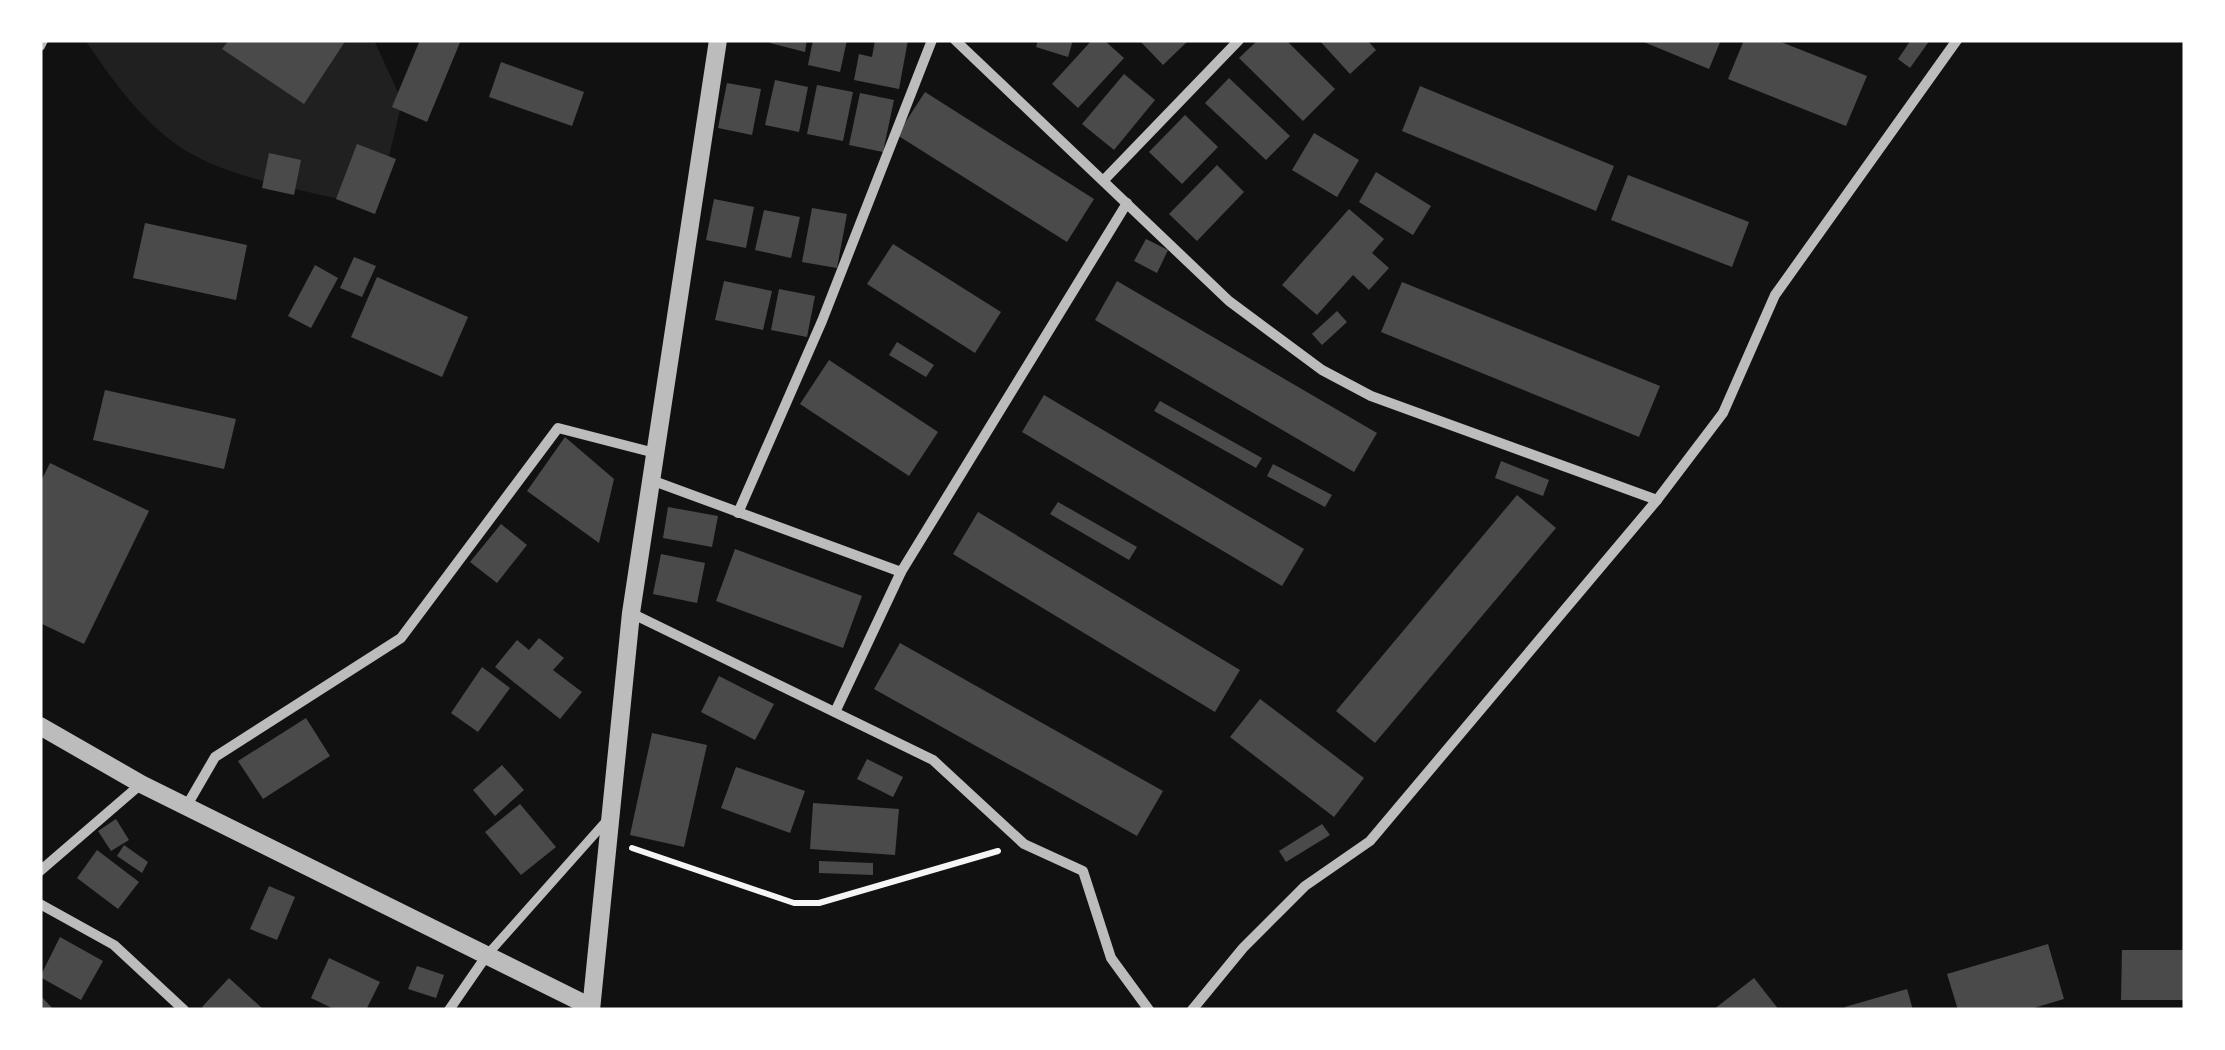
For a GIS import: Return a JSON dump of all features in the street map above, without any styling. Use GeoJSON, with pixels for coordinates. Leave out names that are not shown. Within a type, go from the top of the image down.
{"type":"FeatureCollection","features":[{"type":"Feature","properties":{"kind":"street"},"geometry":{"type":"LineString","coordinates":[[40,726],[141,784],[591,1008],[631,613],[718,40]]}},
{"type":"Feature","properties":{"kind":"street"},"geometry":{"type":"LineString","coordinates":[[738,512],[822,320],[932,40]]}},
{"type":"Feature","properties":{"kind":"street"},"geometry":{"type":"LineString","coordinates":[[955,40],[1230,302],[1338,378],[1413,413],[1656,500]]}},
{"type":"Feature","properties":{"kind":"street"},"geometry":{"type":"LineString","coordinates":[[1104,180],[1239,40]]}},
{"type":"Feature","properties":{"kind":"street"},"geometry":{"type":"LineString","coordinates":[[1192,1010],[1244,948],[1305,886],[1370,840],[1656,500],[1724,413],[1775,294],[1957,40]]}},
{"type":"Feature","properties":{"kind":"street"},"geometry":{"type":"LineString","coordinates":[[836,710],[901,572],[1127,203]]}},
{"type":"Feature","properties":{"kind":"street"},"geometry":{"type":"LineString","coordinates":[[186,807],[215,756],[402,638],[558,428],[656,453]]}},
{"type":"Feature","properties":{"kind":"street"},"geometry":{"type":"LineString","coordinates":[[651,480],[901,572]]}},
{"type":"Feature","properties":{"kind":"street"},"geometry":{"type":"LineString","coordinates":[[631,613],[934,760],[1024,844],[1082,871],[1111,958],[1149,1010]]}},
{"type":"Feature","properties":{"kind":"street"},"geometry":{"type":"LineString","coordinates":[[40,871],[141,784]]}},
{"type":"Feature","properties":{"kind":"street"},"geometry":{"type":"LineString","coordinates":[[449,1010],[487,955],[610,816]]}},
{"type":"Feature","properties":{"kind":"street"},"geometry":{"type":"LineString","coordinates":[[40,904],[114,945],[184,1010]]}},
{"type":"Feature","properties":{"kind":"path"},"geometry":{"type":"LineString","coordinates":[[607,840],[794,903],[819,903],[896,877],[1024,844]]}},
{"type":"Feature","properties":{"kind":"shaded area"},"geometry":{"type":"Polygon","coordinates":[[[85,40],[374,40],[402,101],[377,208],[232,172],[190,153],[145,117],[85,40]]]}},
{"type":"Feature","properties":{"kind":"building"},"geometry":{"type":"Polygon","coordinates":[[[229,40],[346,40],[304,104],[222,49],[229,40]]]}},
{"type":"Feature","properties":{"kind":"building"},"geometry":{"type":"Polygon","coordinates":[[[420,40],[461,40],[427,122],[392,107],[420,40]]]}},
{"type":"Feature","properties":{"kind":"building"},"geometry":{"type":"Polygon","coordinates":[[[807,40],[805,52],[770,43],[807,40]]]}},
{"type":"Feature","properties":{"kind":"building"},"geometry":{"type":"Polygon","coordinates":[[[813,40],[847,40],[840,72],[808,65],[813,40]]]}},
{"type":"Feature","properties":{"kind":"building"},"geometry":{"type":"Polygon","coordinates":[[[875,40],[908,40],[899,89],[854,80],[859,54],[872,57],[875,40]]]}},
{"type":"Feature","properties":{"kind":"building"},"geometry":{"type":"Polygon","coordinates":[[[1038,40],[1073,40],[1068,57],[1036,47],[1038,40]]]}},
{"type":"Feature","properties":{"kind":"building"},"geometry":{"type":"Polygon","coordinates":[[[1092,40],[1104,40],[1124,58],[1078,108],[1052,84],[1092,40]]]}},
{"type":"Feature","properties":{"kind":"building"},"geometry":{"type":"Polygon","coordinates":[[[1139,40],[1189,40],[1163,65],[1139,40]]]}},
{"type":"Feature","properties":{"kind":"building"},"geometry":{"type":"Polygon","coordinates":[[[1258,40],[1286,40],[1335,89],[1303,121],[1239,58],[1258,40]]]}},
{"type":"Feature","properties":{"kind":"building"},"geometry":{"type":"Polygon","coordinates":[[[1319,40],[1367,40],[1376,50],[1350,74],[1319,40]]]}},
{"type":"Feature","properties":{"kind":"building"},"geometry":{"type":"Polygon","coordinates":[[[1639,40],[1721,40],[1709,69],[1639,40]]]}},
{"type":"Feature","properties":{"kind":"building"},"geometry":{"type":"Polygon","coordinates":[[[1744,40],[1776,40],[1867,76],[1846,126],[1728,79],[1744,40]]]}},
{"type":"Feature","properties":{"kind":"building"},"geometry":{"type":"Polygon","coordinates":[[[1911,40],[1930,40],[1910,68],[1898,59],[1911,40]]]}},
{"type":"Feature","properties":{"kind":"building"},"geometry":{"type":"Polygon","coordinates":[[[501,62],[584,92],[572,126],[489,97],[501,62]]]}},
{"type":"Feature","properties":{"kind":"building"},"geometry":{"type":"Polygon","coordinates":[[[1124,74],[1155,100],[1114,150],[1082,124],[1124,74]]]}},
{"type":"Feature","properties":{"kind":"building"},"geometry":{"type":"Polygon","coordinates":[[[1229,78],[1290,136],[1266,160],[1205,103],[1229,78]]]}},
{"type":"Feature","properties":{"kind":"building"},"geometry":{"type":"Polygon","coordinates":[[[775,80],[808,87],[799,132],[765,125],[775,80]]]}},
{"type":"Feature","properties":{"kind":"building"},"geometry":{"type":"Polygon","coordinates":[[[727,83],[761,89],[752,135],[718,128],[727,83]]]}},
{"type":"Feature","properties":{"kind":"building"},"geometry":{"type":"Polygon","coordinates":[[[817,85],[853,92],[843,141],[807,134],[817,85]]]}},
{"type":"Feature","properties":{"kind":"building"},"geometry":{"type":"Polygon","coordinates":[[[1420,86],[1614,166],[1596,211],[1402,131],[1420,86]]]}},
{"type":"Feature","properties":{"kind":"building"},"geometry":{"type":"Polygon","coordinates":[[[925,92],[1094,199],[1067,242],[897,135],[925,92]]]}},
{"type":"Feature","properties":{"kind":"building"},"geometry":{"type":"Polygon","coordinates":[[[860,93],[894,100],[883,152],[849,145],[860,93]]]}},
{"type":"Feature","properties":{"kind":"building"},"geometry":{"type":"Polygon","coordinates":[[[1185,115],[1218,147],[1182,184],[1149,152],[1185,115]]]}},
{"type":"Feature","properties":{"kind":"building"},"geometry":{"type":"Polygon","coordinates":[[[1314,133],[1359,160],[1337,197],[1292,170],[1314,133]]]}},
{"type":"Feature","properties":{"kind":"building"},"geometry":{"type":"Polygon","coordinates":[[[357,144],[396,159],[375,214],[336,199],[357,144]]]}},
{"type":"Feature","properties":{"kind":"building"},"geometry":{"type":"Polygon","coordinates":[[[269,153],[301,160],[294,195],[262,188],[269,153]]]}},
{"type":"Feature","properties":{"kind":"building"},"geometry":{"type":"Polygon","coordinates":[[[1217,165],[1244,192],[1197,241],[1169,214],[1217,165]]]}},
{"type":"Feature","properties":{"kind":"building"},"geometry":{"type":"Polygon","coordinates":[[[1376,172],[1431,206],[1413,235],[1359,202],[1376,172]]]}},
{"type":"Feature","properties":{"kind":"building"},"geometry":{"type":"Polygon","coordinates":[[[1628,175],[1749,222],[1732,267],[1611,220],[1628,175]]]}},
{"type":"Feature","properties":{"kind":"building"},"geometry":{"type":"Polygon","coordinates":[[[714,199],[754,207],[746,248],[706,240],[714,199]]]}},
{"type":"Feature","properties":{"kind":"building"},"geometry":{"type":"Polygon","coordinates":[[[812,208],[847,214],[837,268],[802,262],[812,208]]]}},
{"type":"Feature","properties":{"kind":"building"},"geometry":{"type":"Polygon","coordinates":[[[1349,209],[1384,239],[1372,253],[1389,268],[1369,290],[1353,275],[1317,315],[1282,285],[1349,209]]]}},
{"type":"Feature","properties":{"kind":"building"},"geometry":{"type":"Polygon","coordinates":[[[764,210],[800,217],[791,258],[755,250],[764,210]]]}},
{"type":"Feature","properties":{"kind":"building"},"geometry":{"type":"Polygon","coordinates":[[[145,223],[247,245],[236,300],[133,278],[145,223]]]}},
{"type":"Feature","properties":{"kind":"building"},"geometry":{"type":"Polygon","coordinates":[[[1146,239],[1168,250],[1157,273],[1134,261],[1146,239]]]}},
{"type":"Feature","properties":{"kind":"building"},"geometry":{"type":"Polygon","coordinates":[[[893,244],[1001,312],[975,353],[867,284],[893,244]]]}},
{"type":"Feature","properties":{"kind":"building"},"geometry":{"type":"Polygon","coordinates":[[[354,257],[376,266],[362,297],[340,288],[354,257]]]}},
{"type":"Feature","properties":{"kind":"building"},"geometry":{"type":"Polygon","coordinates":[[[315,265],[338,278],[311,328],[288,316],[315,265]]]}},
{"type":"Feature","properties":{"kind":"building"},"geometry":{"type":"Polygon","coordinates":[[[377,277],[468,317],[442,377],[351,337],[377,277]]]}},
{"type":"Feature","properties":{"kind":"building"},"geometry":{"type":"Polygon","coordinates":[[[724,281],[772,291],[763,330],[715,320],[724,281]]]}},
{"type":"Feature","properties":{"kind":"building"},"geometry":{"type":"Polygon","coordinates":[[[1117,281],[1377,433],[1354,472],[1095,320],[1117,281]]]}},
{"type":"Feature","properties":{"kind":"building"},"geometry":{"type":"Polygon","coordinates":[[[1402,282],[1660,386],[1639,437],[1381,332],[1402,282]]]}},
{"type":"Feature","properties":{"kind":"building"},"geometry":{"type":"Polygon","coordinates":[[[779,289],[815,296],[807,337],[771,330],[779,289]]]}},
{"type":"Feature","properties":{"kind":"building"},"geometry":{"type":"Polygon","coordinates":[[[1337,311],[1347,322],[1322,345],[1312,334],[1337,311]]]}},
{"type":"Feature","properties":{"kind":"building"},"geometry":{"type":"Polygon","coordinates":[[[897,342],[934,365],[926,377],[889,355],[897,342]]]}},
{"type":"Feature","properties":{"kind":"building"},"geometry":{"type":"Polygon","coordinates":[[[829,360],[938,432],[909,476],[800,404],[829,360]]]}},
{"type":"Feature","properties":{"kind":"building"},"geometry":{"type":"Polygon","coordinates":[[[105,390],[236,419],[224,469],[93,440],[105,390]]]}},
{"type":"Feature","properties":{"kind":"building"},"geometry":{"type":"Polygon","coordinates":[[[1044,395],[1304,549],[1282,586],[1022,432],[1044,395]]]}},
{"type":"Feature","properties":{"kind":"building"},"geometry":{"type":"Polygon","coordinates":[[[1160,401],[1262,458],[1256,468],[1154,411],[1160,401]]]}},
{"type":"Feature","properties":{"kind":"building"},"geometry":{"type":"Polygon","coordinates":[[[565,437],[614,479],[599,543],[527,491],[565,437]]]}},
{"type":"Feature","properties":{"kind":"building"},"geometry":{"type":"Polygon","coordinates":[[[1501,461],[1549,480],[1543,496],[1495,478],[1501,461]]]}},
{"type":"Feature","properties":{"kind":"building"},"geometry":{"type":"Polygon","coordinates":[[[50,463],[149,511],[84,644],[40,623],[40,483],[50,463]]]}},
{"type":"Feature","properties":{"kind":"building"},"geometry":{"type":"Polygon","coordinates":[[[1273,464],[1332,495],[1325,507],[1267,476],[1273,464]]]}},
{"type":"Feature","properties":{"kind":"building"},"geometry":{"type":"Polygon","coordinates":[[[1517,495],[1556,528],[1375,743],[1336,711],[1517,495]]]}},
{"type":"Feature","properties":{"kind":"building"},"geometry":{"type":"Polygon","coordinates":[[[1058,502],[1137,547],[1129,560],[1050,514],[1058,502]]]}},
{"type":"Feature","properties":{"kind":"building"},"geometry":{"type":"Polygon","coordinates":[[[668,507],[718,516],[712,547],[663,538],[668,507]]]}},
{"type":"Feature","properties":{"kind":"building"},"geometry":{"type":"Polygon","coordinates":[[[978,512],[1240,670],[1215,712],[953,554],[978,512]]]}},
{"type":"Feature","properties":{"kind":"building"},"geometry":{"type":"Polygon","coordinates":[[[501,524],[527,545],[497,583],[470,562],[501,524]]]}},
{"type":"Feature","properties":{"kind":"building"},"geometry":{"type":"Polygon","coordinates":[[[735,549],[862,596],[843,648],[716,601],[735,549]]]}},
{"type":"Feature","properties":{"kind":"building"},"geometry":{"type":"Polygon","coordinates":[[[661,554],[705,563],[697,603],[653,594],[661,554]]]}},
{"type":"Feature","properties":{"kind":"building"},"geometry":{"type":"Polygon","coordinates":[[[539,638],[564,658],[553,670],[582,692],[560,719],[495,667],[517,640],[529,650],[539,638]]]}},
{"type":"Feature","properties":{"kind":"building"},"geometry":{"type":"Polygon","coordinates":[[[900,643],[1163,791],[1137,836],[874,689],[900,643]]]}},
{"type":"Feature","properties":{"kind":"building"},"geometry":{"type":"Polygon","coordinates":[[[482,667],[510,688],[478,732],[451,713],[482,667]]]}},
{"type":"Feature","properties":{"kind":"building"},"geometry":{"type":"Polygon","coordinates":[[[719,676],[774,704],[755,740],[701,712],[719,676]]]}},
{"type":"Feature","properties":{"kind":"building"},"geometry":{"type":"Polygon","coordinates":[[[1260,699],[1364,778],[1334,817],[1230,737],[1260,699]]]}},
{"type":"Feature","properties":{"kind":"building"},"geometry":{"type":"Polygon","coordinates":[[[306,718],[330,756],[263,799],[238,761],[306,718]]]}},
{"type":"Feature","properties":{"kind":"building"},"geometry":{"type":"Polygon","coordinates":[[[652,733],[707,745],[684,847],[630,835],[652,733]]]}},
{"type":"Feature","properties":{"kind":"building"},"geometry":{"type":"Polygon","coordinates":[[[867,759],[903,777],[893,797],[857,779],[867,759]]]}},
{"type":"Feature","properties":{"kind":"building"},"geometry":{"type":"Polygon","coordinates":[[[502,765],[524,790],[495,816],[473,790],[502,765]]]}},
{"type":"Feature","properties":{"kind":"building"},"geometry":{"type":"Polygon","coordinates":[[[736,767],[805,791],[790,833],[721,808],[736,767]]]}},
{"type":"Feature","properties":{"kind":"building"},"geometry":{"type":"Polygon","coordinates":[[[813,803],[899,809],[895,855],[810,849],[813,803]]]}},
{"type":"Feature","properties":{"kind":"building"},"geometry":{"type":"Polygon","coordinates":[[[520,804],[556,847],[521,875],[485,832],[520,804]]]}},
{"type":"Feature","properties":{"kind":"building"},"geometry":{"type":"Polygon","coordinates":[[[116,819],[129,840],[111,851],[98,831],[116,819]]]}},
{"type":"Feature","properties":{"kind":"building"},"geometry":{"type":"Polygon","coordinates":[[[1322,824],[1330,835],[1286,862],[1279,851],[1322,824]]]}},
{"type":"Feature","properties":{"kind":"building"},"geometry":{"type":"Polygon","coordinates":[[[124,845],[148,862],[142,873],[117,856],[124,845]]]}},
{"type":"Feature","properties":{"kind":"building"},"geometry":{"type":"Polygon","coordinates":[[[97,850],[139,882],[118,909],[77,878],[97,850]]]}},
{"type":"Feature","properties":{"kind":"building"},"geometry":{"type":"Polygon","coordinates":[[[819,861],[873,863],[873,875],[819,873],[819,861]]]}},
{"type":"Feature","properties":{"kind":"building"},"geometry":{"type":"Polygon","coordinates":[[[269,886],[295,897],[277,940],[250,929],[269,886]]]}},
{"type":"Feature","properties":{"kind":"building"},"geometry":{"type":"Polygon","coordinates":[[[60,937],[103,961],[81,1000],[40,977],[60,937]]]}},
{"type":"Feature","properties":{"kind":"building"},"geometry":{"type":"Polygon","coordinates":[[[2048,944],[2064,999],[2027,1010],[1958,1010],[1947,974],[2048,944]]]}},
{"type":"Feature","properties":{"kind":"building"},"geometry":{"type":"Polygon","coordinates":[[[2122,950],[2185,950],[2185,1000],[2121,1000],[2122,950]]]}},
{"type":"Feature","properties":{"kind":"building"},"geometry":{"type":"Polygon","coordinates":[[[329,958],[380,982],[366,1010],[336,1010],[311,998],[329,958]]]}},
{"type":"Feature","properties":{"kind":"building"},"geometry":{"type":"Polygon","coordinates":[[[417,966],[444,975],[436,998],[408,989],[417,966]]]}},
{"type":"Feature","properties":{"kind":"building"},"geometry":{"type":"Polygon","coordinates":[[[229,978],[264,1010],[205,1010],[202,1007],[229,978]]]}},
{"type":"Feature","properties":{"kind":"building"},"geometry":{"type":"Polygon","coordinates":[[[1754,978],[1779,1010],[1713,1010],[1754,978]]]}},
{"type":"Feature","properties":{"kind":"building"},"geometry":{"type":"Polygon","coordinates":[[[1907,989],[1913,1010],[1845,1007],[1907,989]]]}},
{"type":"Feature","properties":{"kind":"building"},"geometry":{"type":"Polygon","coordinates":[[[40,995],[54,1010],[40,1010],[40,995]]]}}]}
